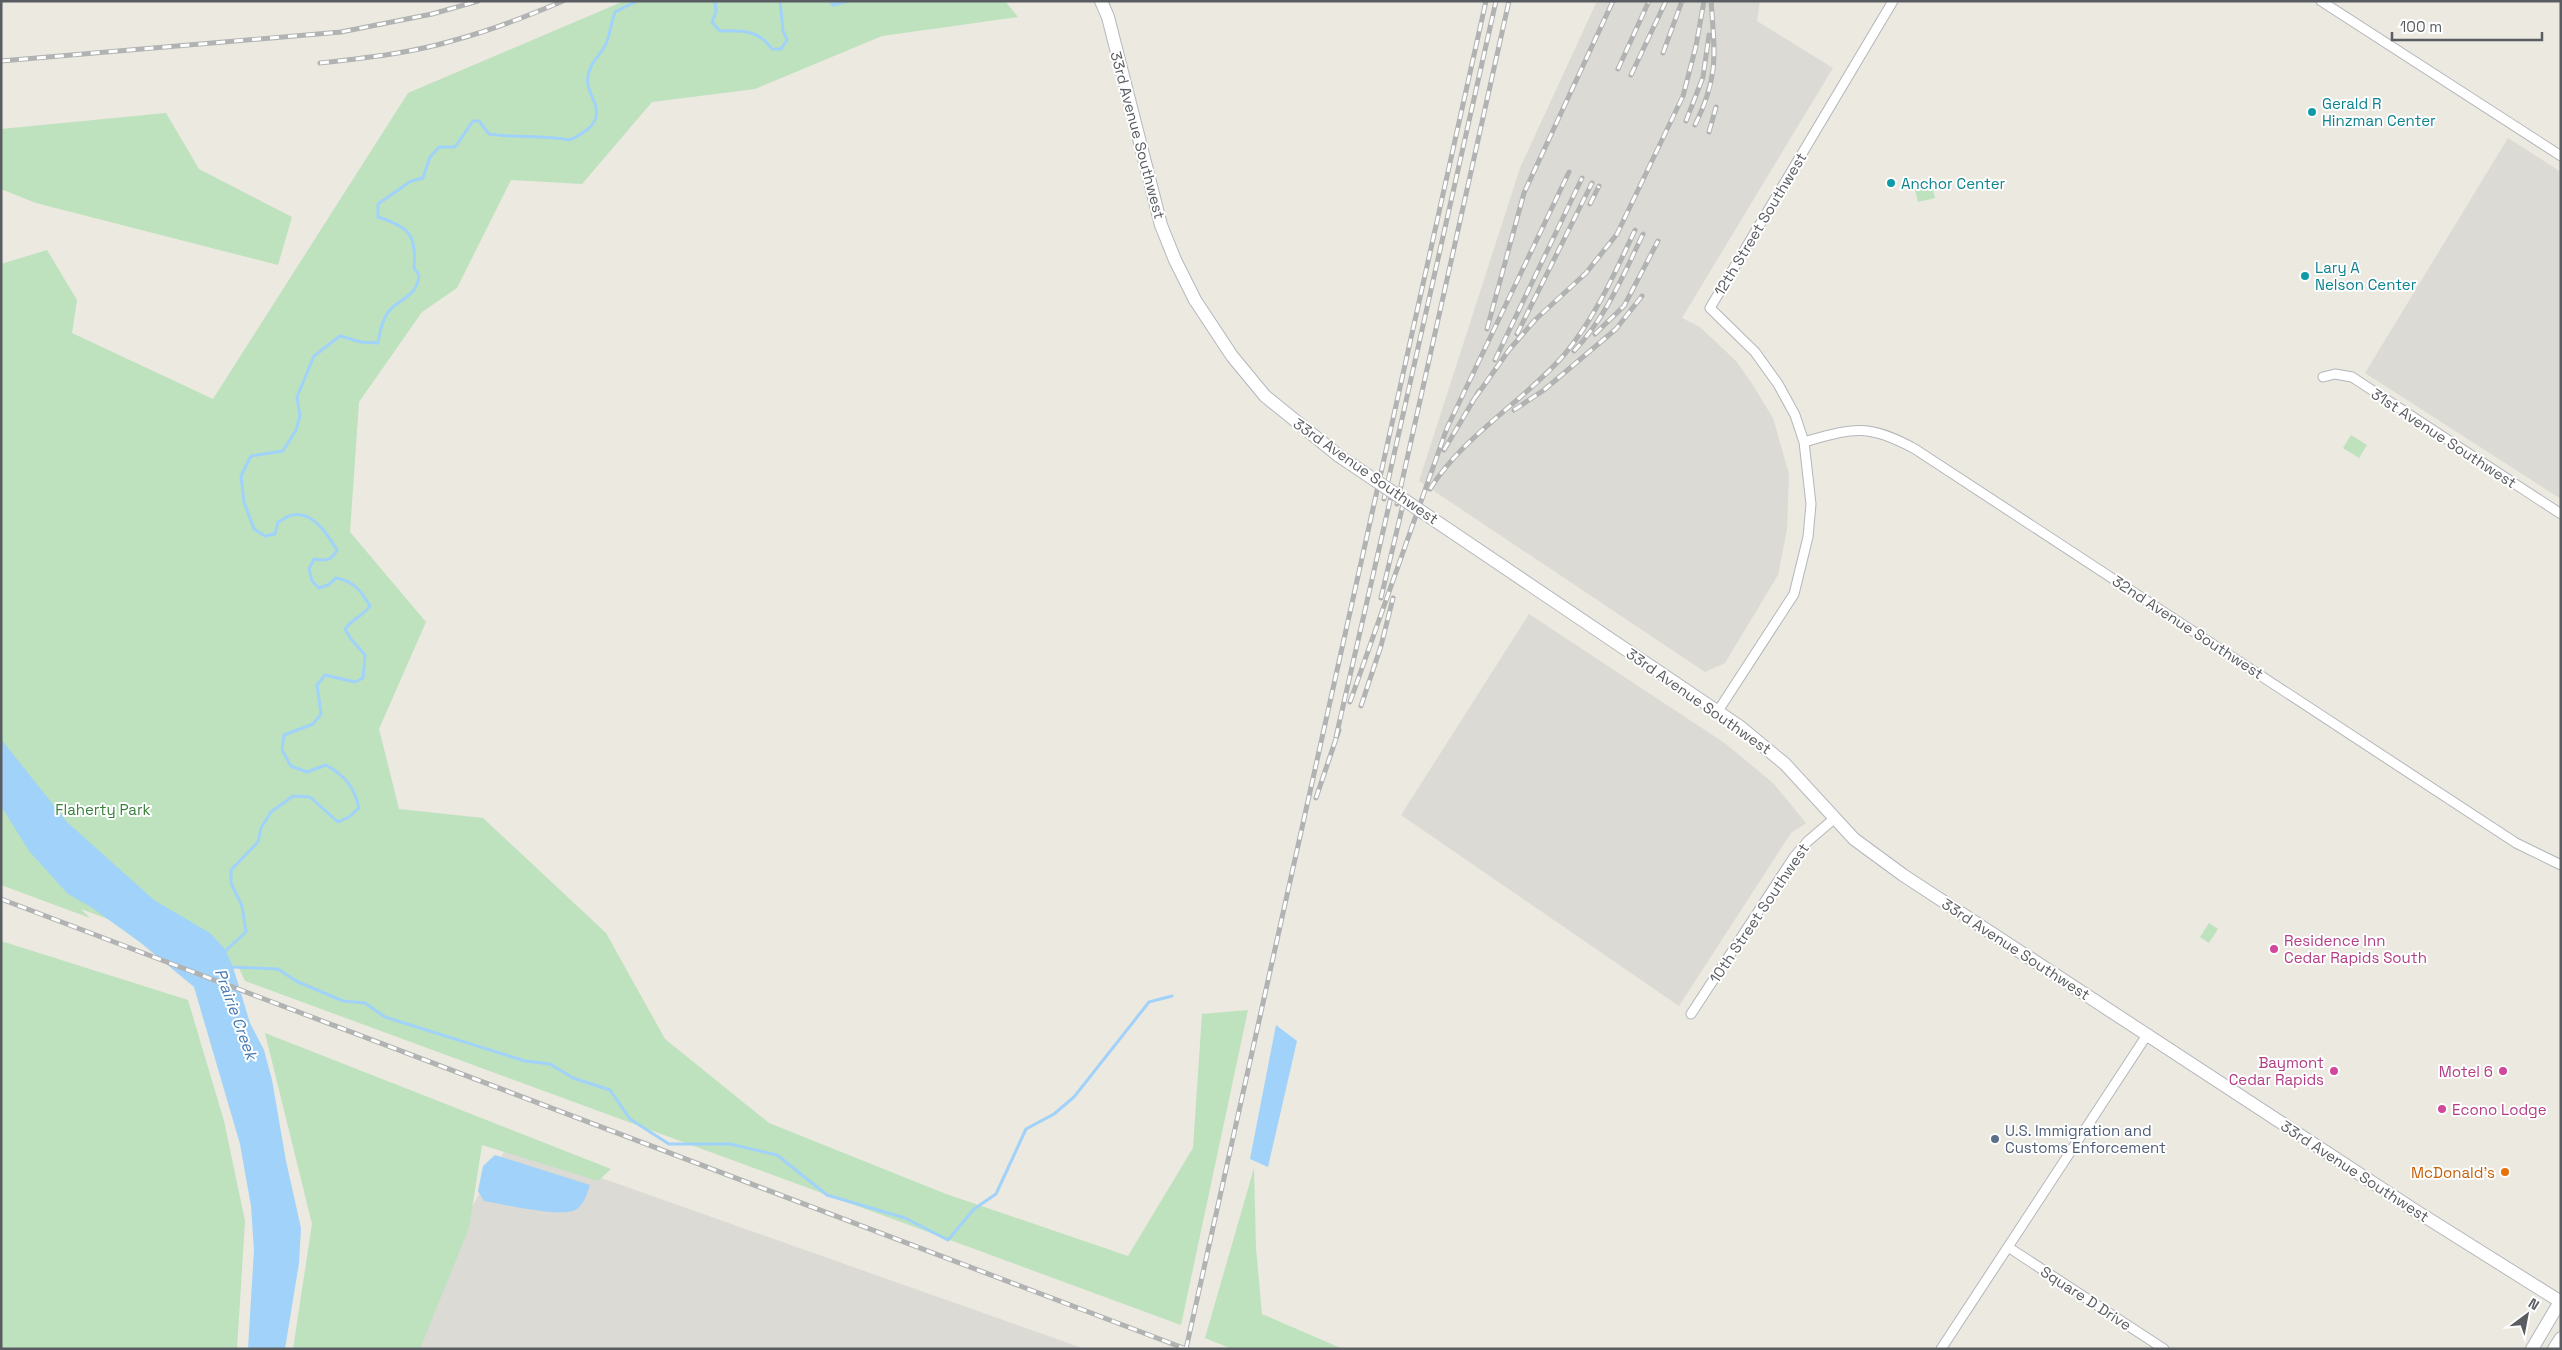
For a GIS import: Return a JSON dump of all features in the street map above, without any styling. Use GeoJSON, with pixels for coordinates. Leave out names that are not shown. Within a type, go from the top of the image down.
{"type":"FeatureCollection","features":[{"type":"Feature","properties":{"kind":"street","name":"33rd Avenue Southwest"},"geometry":{"type":"LineString","coordinates":[[1101,1],[1108,17],[1162,225],[1175,260],[1195,300],[1232,356],[1265,396],[1339,456],[1718,711],[1772,752],[1854,839],[1903,875],[2497,1264],[2560,1301]]}},
{"type":"Feature","properties":{"kind":"street","name":"12th Street Southwest"},"geometry":{"type":"LineString","coordinates":[[1718,711],[1794,594],[1808,537],[1811,504],[1804,442],[1795,415],[1778,384],[1755,352],[1710,308],[1893,1]]}},
{"type":"Feature","properties":{"kind":"street"},"geometry":{"type":"LineString","coordinates":[[2321,1],[2561,156]]}},
{"type":"Feature","properties":{"kind":"street","name":"31st Avenue Southwest"},"geometry":{"type":"LineString","coordinates":[[2323,377],[2335,374],[2352,377],[2561,514]]}},
{"type":"Feature","properties":{"kind":"street","name":"32nd Avenue Southwest"},"geometry":{"type":"LineString","coordinates":[[1804,442],[1848,430],[1871,431],[1892,437],[1915,449],[2516,843],[2561,865]]}},
{"type":"Feature","properties":{"kind":"street","name":"10th Street Southwest"},"geometry":{"type":"LineString","coordinates":[[1691,1014],[1794,857],[1808,841],[1835,818]]}},
{"type":"Feature","properties":{"kind":"street"},"geometry":{"type":"LineString","coordinates":[[1941,1349],[2147,1035]]}},
{"type":"Feature","properties":{"kind":"street","name":"Square D Drive"},"geometry":{"type":"LineString","coordinates":[[2008,1247],[2164,1349]]}},
{"type":"Feature","properties":{"kind":"street"},"geometry":{"type":"LineString","coordinates":[[2532,1349],[2560,1301]]}},
{"type":"Feature","properties":{"kind":"street"},"geometry":{"type":"LineString","coordinates":[[2554,1349],[2561,1338]]}},
{"type":"Feature","properties":{"kind":"shaded area"},"geometry":{"type":"Polygon","coordinates":[[[1597,1],[1760,1],[1757,21],[1833,68],[1682,318],[1700,327],[1736,361],[1751,382],[1773,418],[1789,474],[1787,529],[1778,575],[1725,663],[1705,672],[1419,481],[1520,168],[1597,1]]]}},
{"type":"Feature","properties":{"kind":"shaded area"},"geometry":{"type":"Polygon","coordinates":[[[2508,138],[2561,172],[2561,499],[2365,373],[2508,138]]]}},
{"type":"Feature","properties":{"kind":"shaded area"},"geometry":{"type":"Polygon","coordinates":[[[1529,614],[1726,744],[1773,783],[1806,823],[1791,833],[1679,1006],[1401,815],[1529,614]]]}},
{"type":"Feature","properties":{"kind":"shaded area"},"geometry":{"type":"Polygon","coordinates":[[[508,1145],[1085,1349],[389,1349],[508,1145]]]}},
{"type":"Feature","properties":{"kind":"green space","name":"Flaherty Park"},"geometry":{"type":"Polygon","coordinates":[[[624,1],[1005,1],[1018,17],[882,36],[755,89],[652,102],[582,184],[511,180],[457,288],[422,312],[359,402],[350,532],[426,622],[379,729],[399,809],[483,818],[606,933],[665,1039],[769,1123],[946,1194],[1128,1256],[1193,1148],[1202,1014],[1248,1010],[1181,1325],[245,981],[239,968],[81,909],[90,918],[1,885],[1,264],[47,250],[77,300],[72,333],[213,399],[408,93],[624,1]]]}},
{"type":"Feature","properties":{"kind":"green space"},"geometry":{"type":"Polygon","coordinates":[[[166,113],[199,169],[292,217],[278,265],[36,203],[1,189],[1,129],[166,113]]]}},
{"type":"Feature","properties":{"kind":"green space"},"geometry":{"type":"Polygon","coordinates":[[[1932,186],[1935,198],[1918,202],[1915,190],[1932,186]]]}},
{"type":"Feature","properties":{"kind":"green space"},"geometry":{"type":"Polygon","coordinates":[[[2351,435],[2367,445],[2359,458],[2343,448],[2351,435]]]}},
{"type":"Feature","properties":{"kind":"green space"},"geometry":{"type":"Polygon","coordinates":[[[2209,923],[2218,929],[2209,943],[2200,937],[2209,923]]]}},
{"type":"Feature","properties":{"kind":"green space"},"geometry":{"type":"Polygon","coordinates":[[[1,941],[188,1000],[224,1121],[245,1221],[237,1349],[1,1349],[1,941]]]}},
{"type":"Feature","properties":{"kind":"green space"},"geometry":{"type":"Polygon","coordinates":[[[265,1033],[611,1169],[598,1181],[482,1145],[469,1228],[420,1349],[293,1349],[312,1224],[265,1033]]]}},
{"type":"Feature","properties":{"kind":"green space"},"geometry":{"type":"Polygon","coordinates":[[[1254,1168],[1256,1248],[1262,1314],[1343,1349],[1232,1349],[1205,1338],[1254,1168]]]}},
{"type":"Feature","properties":{"kind":"water","name":"Prairie Creek"},"geometry":{"type":"Polygon","coordinates":[[[1,739],[67,822],[154,900],[210,933],[225,949],[233,967],[250,1023],[264,1050],[272,1080],[286,1161],[301,1228],[299,1263],[285,1349],[248,1349],[254,1250],[251,1206],[240,1144],[194,987],[141,943],[91,907],[68,894],[29,851],[1,806],[1,739]]]}},
{"type":"Feature","properties":{"kind":"water"},"geometry":{"type":"Polygon","coordinates":[[[1276,1025],[1297,1041],[1268,1167],[1250,1159],[1276,1025]]]}},
{"type":"Feature","properties":{"kind":"water"},"geometry":{"type":"Polygon","coordinates":[[[495,1155],[590,1185],[584,1201],[580,1207],[570,1212],[546,1212],[484,1201],[478,1191],[483,1166],[495,1155]]]}},
{"type":"Feature","properties":{"kind":"waterway"},"geometry":{"type":"LineString","coordinates":[[223,953],[246,932],[242,906],[231,883],[231,870],[258,842],[261,828],[271,812],[293,796],[310,797],[338,822],[349,817],[359,808],[348,782],[338,773],[326,765],[307,772],[291,766],[282,750],[284,735],[313,724],[321,714],[317,685],[325,675],[355,682],[363,678],[365,655],[345,629],[370,606],[360,591],[342,579],[336,578],[328,585],[319,588],[312,581],[309,569],[314,559],[328,559],[337,550],[324,531],[313,520],[300,515],[289,516],[278,522],[275,534],[265,536],[254,529],[244,502],[241,476],[251,456],[283,451],[296,430],[300,416],[297,397],[314,356],[340,336],[361,342],[378,343],[381,328],[387,314],[410,294],[416,286],[419,275],[414,268],[415,257],[412,240],[404,229],[378,217],[378,204],[411,181],[423,178],[430,157],[439,147],[455,147],[473,121],[479,121],[489,134],[499,135],[570,140],[585,131],[592,125],[596,117],[596,106],[588,87],[588,76],[591,67],[605,46],[615,12],[637,1]]}},
{"type":"Feature","properties":{"kind":"waterway"},"geometry":{"type":"LineString","coordinates":[[715,1],[716,12],[712,22],[720,31],[749,32],[761,38],[772,49],[781,49],[787,40],[783,31],[780,1]]}},
{"type":"Feature","properties":{"kind":"waterway"},"geometry":{"type":"LineString","coordinates":[[830,1],[833,5],[848,1]]}},
{"type":"Feature","properties":{"kind":"waterway","name":"Prairie Creek"},"geometry":{"type":"LineString","coordinates":[[231,967],[278,969],[296,981],[343,1001],[365,1003],[385,1017],[525,1061],[550,1064],[573,1078],[610,1090],[630,1119],[669,1144],[730,1144],[777,1155],[827,1195],[905,1218],[948,1240],[974,1209],[996,1194],[1026,1129],[1054,1114],[1074,1097],[1149,1002],[1172,996]]}},
{"type":"Feature","properties":{"kind":"railway"},"geometry":{"type":"LineString","coordinates":[[1,61],[341,32],[432,14],[478,1]]}},
{"type":"Feature","properties":{"kind":"railway"},"geometry":{"type":"LineString","coordinates":[[320,63],[439,45],[496,27],[563,1]]}},
{"type":"Feature","properties":{"kind":"railway"},"geometry":{"type":"LineString","coordinates":[[1186,1349],[1486,1]]}},
{"type":"Feature","properties":{"kind":"railway"},"geometry":{"type":"LineString","coordinates":[[1384,499],[1496,1]]}},
{"type":"Feature","properties":{"kind":"railway"},"geometry":{"type":"LineString","coordinates":[[1397,504],[1509,1]]}},
{"type":"Feature","properties":{"kind":"railway"},"geometry":{"type":"LineString","coordinates":[[1487,329],[1524,193],[1613,1]]}},
{"type":"Feature","properties":{"kind":"railway"},"geometry":{"type":"LineString","coordinates":[[1618,69],[1649,1]]}},
{"type":"Feature","properties":{"kind":"railway"},"geometry":{"type":"LineString","coordinates":[[1631,75],[1666,1]]}},
{"type":"Feature","properties":{"kind":"railway"},"geometry":{"type":"LineString","coordinates":[[1663,53],[1682,1]]}},
{"type":"Feature","properties":{"kind":"railway"},"geometry":{"type":"LineString","coordinates":[[1475,398],[1509,350],[1535,320],[1586,273],[1617,234],[1683,96],[1696,46],[1704,1]]}},
{"type":"Feature","properties":{"kind":"railway"},"geometry":{"type":"LineString","coordinates":[[1695,125],[1708,92],[1714,64],[1711,1]]}},
{"type":"Feature","properties":{"kind":"railway"},"geometry":{"type":"LineString","coordinates":[[1686,121],[1703,77],[1709,35]]}},
{"type":"Feature","properties":{"kind":"railway"},"geometry":{"type":"LineString","coordinates":[[1709,132],[1716,107]]}},
{"type":"Feature","properties":{"kind":"railway"},"geometry":{"type":"LineString","coordinates":[[1350,702],[1447,428],[1569,172]]}},
{"type":"Feature","properties":{"kind":"railway"},"geometry":{"type":"LineString","coordinates":[[1495,360],[1582,178]]}},
{"type":"Feature","properties":{"kind":"railway"},"geometry":{"type":"LineString","coordinates":[[1517,334],[1592,183]]}},
{"type":"Feature","properties":{"kind":"railway"},"geometry":{"type":"LineString","coordinates":[[1590,204],[1599,186]]}},
{"type":"Feature","properties":{"kind":"railway"},"geometry":{"type":"LineString","coordinates":[[1430,489],[1444,469],[1460,452],[1548,372],[1564,355],[1595,311],[1635,230]]}},
{"type":"Feature","properties":{"kind":"railway"},"geometry":{"type":"LineString","coordinates":[[1574,351],[1605,310],[1643,234]]}},
{"type":"Feature","properties":{"kind":"railway"},"geometry":{"type":"LineString","coordinates":[[1595,334],[1624,306],[1658,241]]}},
{"type":"Feature","properties":{"kind":"railway"},"geometry":{"type":"LineString","coordinates":[[1514,410],[1544,390],[1616,329],[1642,296]]}},
{"type":"Feature","properties":{"kind":"railway"},"geometry":{"type":"LineString","coordinates":[[1444,450],[1479,391]]}},
{"type":"Feature","properties":{"kind":"railway"},"geometry":{"type":"LineString","coordinates":[[1336,737],[1392,492]]}},
{"type":"Feature","properties":{"kind":"railway"},"geometry":{"type":"LineString","coordinates":[[1381,598],[1405,496]]}},
{"type":"Feature","properties":{"kind":"railway"},"geometry":{"type":"LineString","coordinates":[[1361,706],[1381,646],[1393,598]]}},
{"type":"Feature","properties":{"kind":"railway"},"geometry":{"type":"LineString","coordinates":[[1316,798],[1339,730]]}},
{"type":"Feature","properties":{"kind":"railway"},"geometry":{"type":"LineString","coordinates":[[1,899],[1186,1349]]}},
{"type":"Feature","properties":{"kind":"place","name":"Gerald R Hinzman Center"},"geometry":{"type":"Point","coordinates":[2312,112]}},
{"type":"Feature","properties":{"kind":"place","name":"Anchor Center"},"geometry":{"type":"Point","coordinates":[1891,183]}},
{"type":"Feature","properties":{"kind":"place","name":"Lary A Nelson Center"},"geometry":{"type":"Point","coordinates":[2305,276]}},
{"type":"Feature","properties":{"kind":"place","name":"Residence Inn Cedar Rapids South"},"geometry":{"type":"Point","coordinates":[2274,949]}},
{"type":"Feature","properties":{"kind":"place","name":"Baymont Cedar Rapids"},"geometry":{"type":"Point","coordinates":[2334,1071]}},
{"type":"Feature","properties":{"kind":"place","name":"Motel 6"},"geometry":{"type":"Point","coordinates":[2503,1071]}},
{"type":"Feature","properties":{"kind":"place","name":"Econo Lodge"},"geometry":{"type":"Point","coordinates":[2442,1109]}},
{"type":"Feature","properties":{"kind":"place","name":"U.S. Immigration and Customs Enforcement"},"geometry":{"type":"Point","coordinates":[1995,1139]}},
{"type":"Feature","properties":{"kind":"place","name":"McDonald's"},"geometry":{"type":"Point","coordinates":[2505,1172]}}]}
